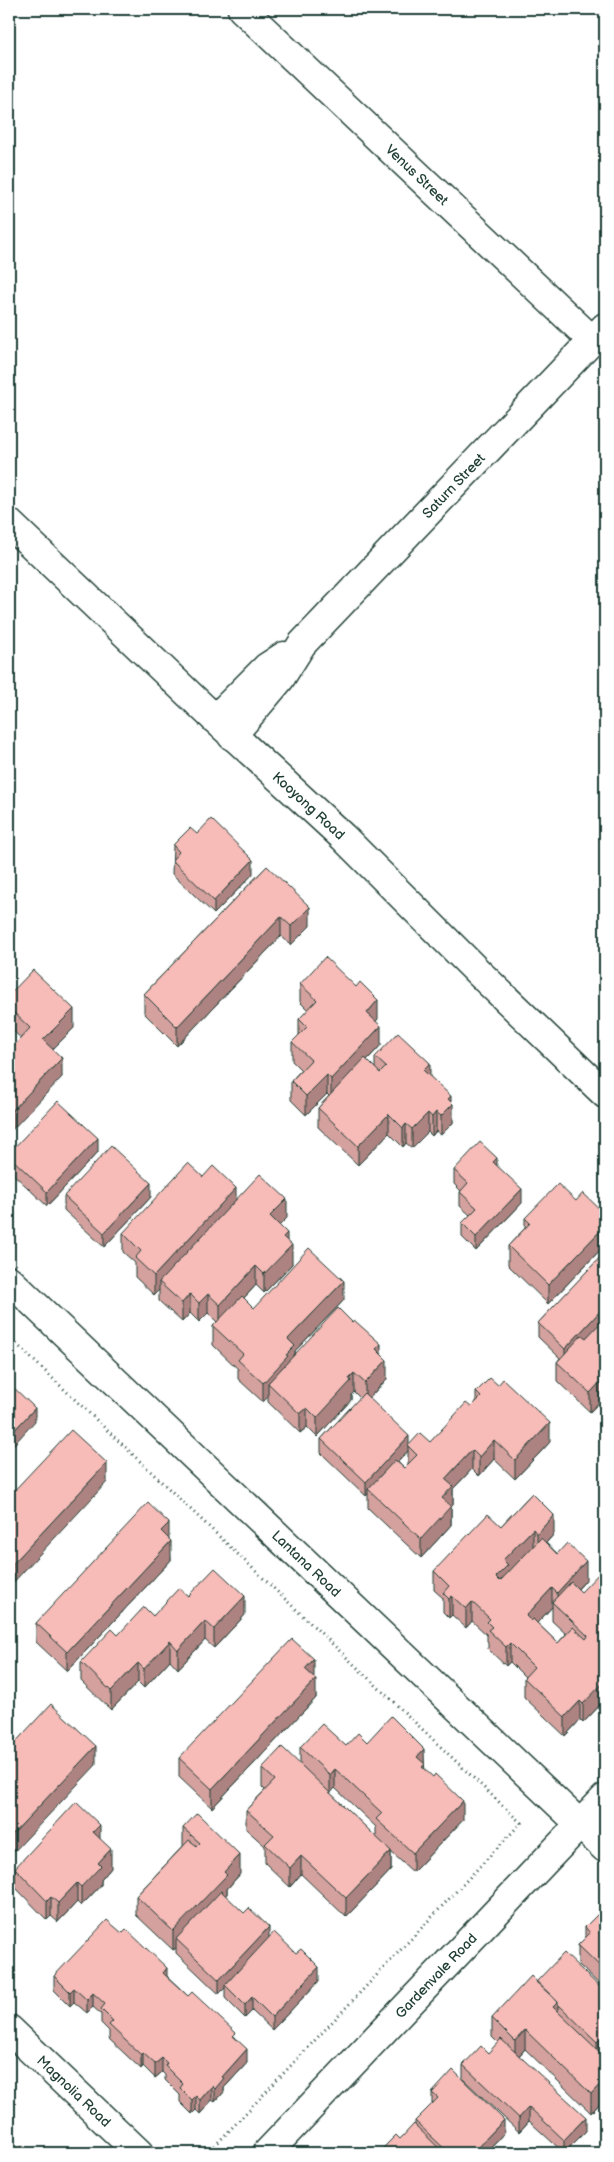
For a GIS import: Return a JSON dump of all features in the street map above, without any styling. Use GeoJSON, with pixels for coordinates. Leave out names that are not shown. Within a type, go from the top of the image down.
{"type":"FeatureCollection","features":[{"type":"Feature","properties":{"kind":"street","name":"Venus Street"},"geometry":{"type":"LineString","coordinates":[[242,9],[599,333]]}},
{"type":"Feature","properties":{"kind":"street","name":"Saturn Street"},"geometry":{"type":"LineString","coordinates":[[224,727],[280,679],[302,644],[599,333]]}},
{"type":"Feature","properties":{"kind":"street","name":"Kooyong Road"},"geometry":{"type":"LineString","coordinates":[[9,523],[224,727],[343,836],[478,972],[605,1094]]}},
{"type":"Feature","properties":{"kind":"street","name":"Lantana Road"},"geometry":{"type":"LineString","coordinates":[[9,1280],[605,1848]]}},
{"type":"Feature","properties":{"kind":"street","name":"Gardenvale Road"},"geometry":{"type":"LineString","coordinates":[[267,2153],[605,1798]]}},
{"type":"Feature","properties":{"kind":"street","name":"Magnolia Road"},"geometry":{"type":"LineString","coordinates":[[9,2029],[139,2153]]}},
{"type":"Feature","properties":{"kind":"path"},"geometry":{"type":"LineString","coordinates":[[9,1337],[521,1823],[208,2153]]}},
{"type":"Feature","properties":{"kind":"building"},"geometry":{"type":"Polygon","coordinates":[[[211,819],[253,860],[214,901],[172,860],[179,852],[173,845],[190,828],[197,834],[211,819]]]}},
{"type":"Feature","properties":{"kind":"building"},"geometry":{"type":"Polygon","coordinates":[[[267,866],[310,907],[291,926],[281,917],[177,1027],[144,994],[267,866]]]}},
{"type":"Feature","properties":{"kind":"building"},"geometry":{"type":"Polygon","coordinates":[[[325,957],[356,987],[360,982],[378,1000],[367,1013],[381,1026],[331,1079],[327,1075],[306,1096],[291,1081],[311,1060],[292,1042],[307,1027],[299,1019],[317,1000],[300,984],[325,957]]]}},
{"type":"Feature","properties":{"kind":"building"},"geometry":{"type":"Polygon","coordinates":[[[33,970],[74,1009],[43,1040],[62,1058],[9,1114],[9,1051],[30,1028],[9,1008],[9,995],[33,970]]]}},
{"type":"Feature","properties":{"kind":"building"},"geometry":{"type":"Polygon","coordinates":[[[398,1033],[430,1063],[423,1070],[451,1096],[448,1099],[453,1104],[441,1116],[436,1112],[432,1117],[428,1113],[412,1129],[406,1124],[403,1128],[389,1114],[358,1146],[318,1108],[365,1058],[380,1073],[386,1067],[375,1057],[398,1033]]]}},
{"type":"Feature","properties":{"kind":"building"},"geometry":{"type":"Polygon","coordinates":[[[58,1101],[98,1138],[47,1192],[9,1156],[9,1153],[58,1101]]]}},
{"type":"Feature","properties":{"kind":"building"},"geometry":{"type":"Polygon","coordinates":[[[480,1142],[497,1158],[493,1162],[522,1189],[476,1237],[462,1223],[477,1208],[460,1192],[468,1183],[454,1170],[480,1142]]]}},
{"type":"Feature","properties":{"kind":"building"},"geometry":{"type":"Polygon","coordinates":[[[111,1146],[151,1183],[104,1233],[64,1196],[111,1146]]]}},
{"type":"Feature","properties":{"kind":"building"},"geometry":{"type":"Polygon","coordinates":[[[188,1163],[203,1177],[213,1166],[236,1188],[154,1276],[135,1258],[141,1251],[123,1233],[188,1163]]]}},
{"type":"Feature","properties":{"kind":"building"},"geometry":{"type":"Polygon","coordinates":[[[260,1174],[287,1199],[270,1216],[287,1233],[283,1237],[292,1245],[264,1274],[256,1266],[220,1305],[208,1294],[199,1303],[190,1294],[182,1303],[159,1282],[260,1174]]]}},
{"type":"Feature","properties":{"kind":"building"},"geometry":{"type":"Polygon","coordinates":[[[558,1184],[576,1201],[583,1193],[605,1214],[605,1226],[548,1285],[508,1246],[530,1223],[525,1218],[558,1184]]]}},
{"type":"Feature","properties":{"kind":"building"},"geometry":{"type":"Polygon","coordinates":[[[309,1248],[344,1281],[288,1339],[295,1346],[263,1383],[238,1360],[243,1354],[213,1326],[242,1296],[254,1308],[309,1248]]]}},
{"type":"Feature","properties":{"kind":"building"},"geometry":{"type":"Polygon","coordinates":[[[605,1252],[605,1306],[565,1349],[538,1323],[605,1252]]]}},
{"type":"Feature","properties":{"kind":"building"},"geometry":{"type":"Polygon","coordinates":[[[338,1308],[352,1322],[354,1320],[381,1344],[376,1349],[387,1360],[365,1383],[354,1373],[349,1378],[351,1381],[317,1418],[307,1408],[300,1414],[268,1383],[338,1308]]]}},
{"type":"Feature","properties":{"kind":"building"},"geometry":{"type":"Polygon","coordinates":[[[605,1318],[605,1377],[590,1393],[557,1362],[582,1335],[586,1338],[605,1318]]]}},
{"type":"Feature","properties":{"kind":"building"},"geometry":{"type":"Polygon","coordinates":[[[490,1378],[498,1385],[503,1379],[550,1423],[515,1460],[494,1440],[479,1457],[472,1450],[445,1479],[453,1486],[442,1498],[451,1506],[421,1539],[368,1489],[395,1460],[404,1468],[417,1455],[408,1446],[420,1433],[430,1442],[466,1403],[471,1407],[481,1397],[476,1392],[490,1378]]]}},
{"type":"Feature","properties":{"kind":"building"},"geometry":{"type":"Polygon","coordinates":[[[9,1383],[35,1408],[9,1436],[9,1383]]]}},
{"type":"Feature","properties":{"kind":"building"},"geometry":{"type":"Polygon","coordinates":[[[364,1393],[409,1436],[366,1482],[321,1439],[364,1393]]]}},
{"type":"Feature","properties":{"kind":"building"},"geometry":{"type":"Polygon","coordinates":[[[71,1430],[107,1463],[9,1568],[9,1496],[71,1430]]]}},
{"type":"Feature","properties":{"kind":"building"},"geometry":{"type":"Polygon","coordinates":[[[532,1493],[554,1515],[537,1534],[533,1529],[503,1560],[508,1565],[496,1577],[500,1581],[541,1538],[557,1554],[567,1543],[586,1561],[557,1593],[552,1588],[526,1616],[531,1621],[533,1619],[558,1643],[573,1627],[586,1639],[588,1636],[552,1602],[571,1582],[581,1592],[605,1567],[605,1675],[600,1680],[603,1683],[583,1704],[580,1701],[565,1717],[524,1678],[534,1667],[510,1643],[506,1647],[488,1630],[492,1627],[487,1622],[490,1619],[472,1602],[466,1609],[452,1596],[449,1599],[443,1593],[449,1586],[434,1571],[488,1514],[501,1526],[532,1493]]]}},
{"type":"Feature","properties":{"kind":"building"},"geometry":{"type":"Polygon","coordinates":[[[148,1503],[169,1523],[161,1531],[171,1541],[67,1652],[36,1623],[148,1503]]]}},
{"type":"Feature","properties":{"kind":"building"},"geometry":{"type":"Polygon","coordinates":[[[215,1568],[245,1596],[214,1629],[205,1621],[178,1650],[170,1641],[144,1669],[138,1663],[111,1691],[81,1662],[112,1629],[118,1635],[144,1607],[153,1616],[179,1588],[188,1596],[215,1568]]]}},
{"type":"Feature","properties":{"kind":"building"},"geometry":{"type":"Polygon","coordinates":[[[292,1639],[314,1659],[305,1669],[316,1679],[212,1789],[179,1758],[292,1639]]]}},
{"type":"Feature","properties":{"kind":"building"},"geometry":{"type":"Polygon","coordinates":[[[51,1704],[96,1746],[9,1838],[9,1749],[51,1704]]]}},
{"type":"Feature","properties":{"kind":"building"},"geometry":{"type":"Polygon","coordinates":[[[391,1716],[424,1749],[417,1757],[425,1764],[422,1767],[433,1777],[435,1774],[463,1801],[413,1853],[376,1819],[382,1813],[335,1769],[330,1775],[300,1747],[322,1724],[346,1746],[358,1733],[367,1742],[391,1716]]]}},
{"type":"Feature","properties":{"kind":"building"},"geometry":{"type":"Polygon","coordinates":[[[282,1747],[391,1851],[346,1898],[301,1856],[290,1868],[265,1844],[274,1835],[246,1810],[275,1780],[262,1768],[282,1747]]]}},
{"type":"Feature","properties":{"kind":"building"},"geometry":{"type":"Polygon","coordinates":[[[76,1802],[100,1825],[93,1832],[111,1849],[98,1863],[101,1866],[81,1887],[77,1883],[58,1903],[51,1897],[47,1901],[15,1868],[76,1802]]]}},
{"type":"Feature","properties":{"kind":"building"},"geometry":{"type":"Polygon","coordinates":[[[197,1813],[240,1855],[224,1872],[227,1875],[173,1931],[136,1896],[189,1840],[197,1846],[200,1843],[183,1828],[197,1813]]]}},
{"type":"Feature","properties":{"kind":"building"},"geometry":{"type":"Polygon","coordinates":[[[221,1891],[244,1913],[249,1908],[269,1927],[219,1980],[176,1939],[221,1891]]]}},
{"type":"Feature","properties":{"kind":"building"},"geometry":{"type":"Polygon","coordinates":[[[603,1909],[605,1911],[605,1971],[578,1945],[590,1933],[585,1927],[603,1909]]]}},
{"type":"Feature","properties":{"kind":"building"},"geometry":{"type":"Polygon","coordinates":[[[107,1920],[122,1933],[126,1929],[167,1968],[163,1973],[188,1996],[192,1992],[236,2033],[233,2036],[247,2049],[222,2077],[224,2078],[215,2089],[212,2086],[200,2100],[196,2096],[192,2100],[180,2088],[183,2084],[165,2066],[167,2063],[162,2058],[155,2064],[143,2053],[141,2055],[109,2025],[113,2021],[101,2009],[105,2004],[93,1993],[87,2000],[74,1988],[70,1992],[54,1976],[107,1920]]]}},
{"type":"Feature","properties":{"kind":"building"},"geometry":{"type":"Polygon","coordinates":[[[274,1932],[296,1953],[301,1949],[319,1967],[272,2017],[252,1997],[245,2005],[225,1985],[274,1932]]]}},
{"type":"Feature","properties":{"kind":"building"},"geometry":{"type":"Polygon","coordinates":[[[564,1953],[605,1992],[605,2033],[597,2042],[536,1982],[564,1953]]]}},
{"type":"Feature","properties":{"kind":"building"},"geometry":{"type":"Polygon","coordinates":[[[531,1976],[558,2002],[553,2007],[605,2057],[605,2079],[591,2094],[525,2030],[515,2041],[492,2018],[531,1976]]]}},
{"type":"Feature","properties":{"kind":"building"},"geometry":{"type":"Polygon","coordinates":[[[501,2039],[586,2117],[564,2140],[529,2107],[519,2118],[463,2065],[481,2046],[488,2053],[501,2039]]]}},
{"type":"Feature","properties":{"kind":"building"},"geometry":{"type":"Polygon","coordinates":[[[453,2070],[504,2120],[472,2153],[449,2153],[415,2121],[438,2098],[432,2093],[453,2070]]]}},
{"type":"Feature","properties":{"kind":"building"},"geometry":{"type":"Polygon","coordinates":[[[414,2124],[444,2153],[378,2153],[396,2135],[400,2139],[414,2124]]]}},
{"type":"Feature","properties":{"kind":"building"},"geometry":{"type":"Polygon","coordinates":[[[23,2145],[32,2153],[16,2153],[23,2145]]]}}]}
